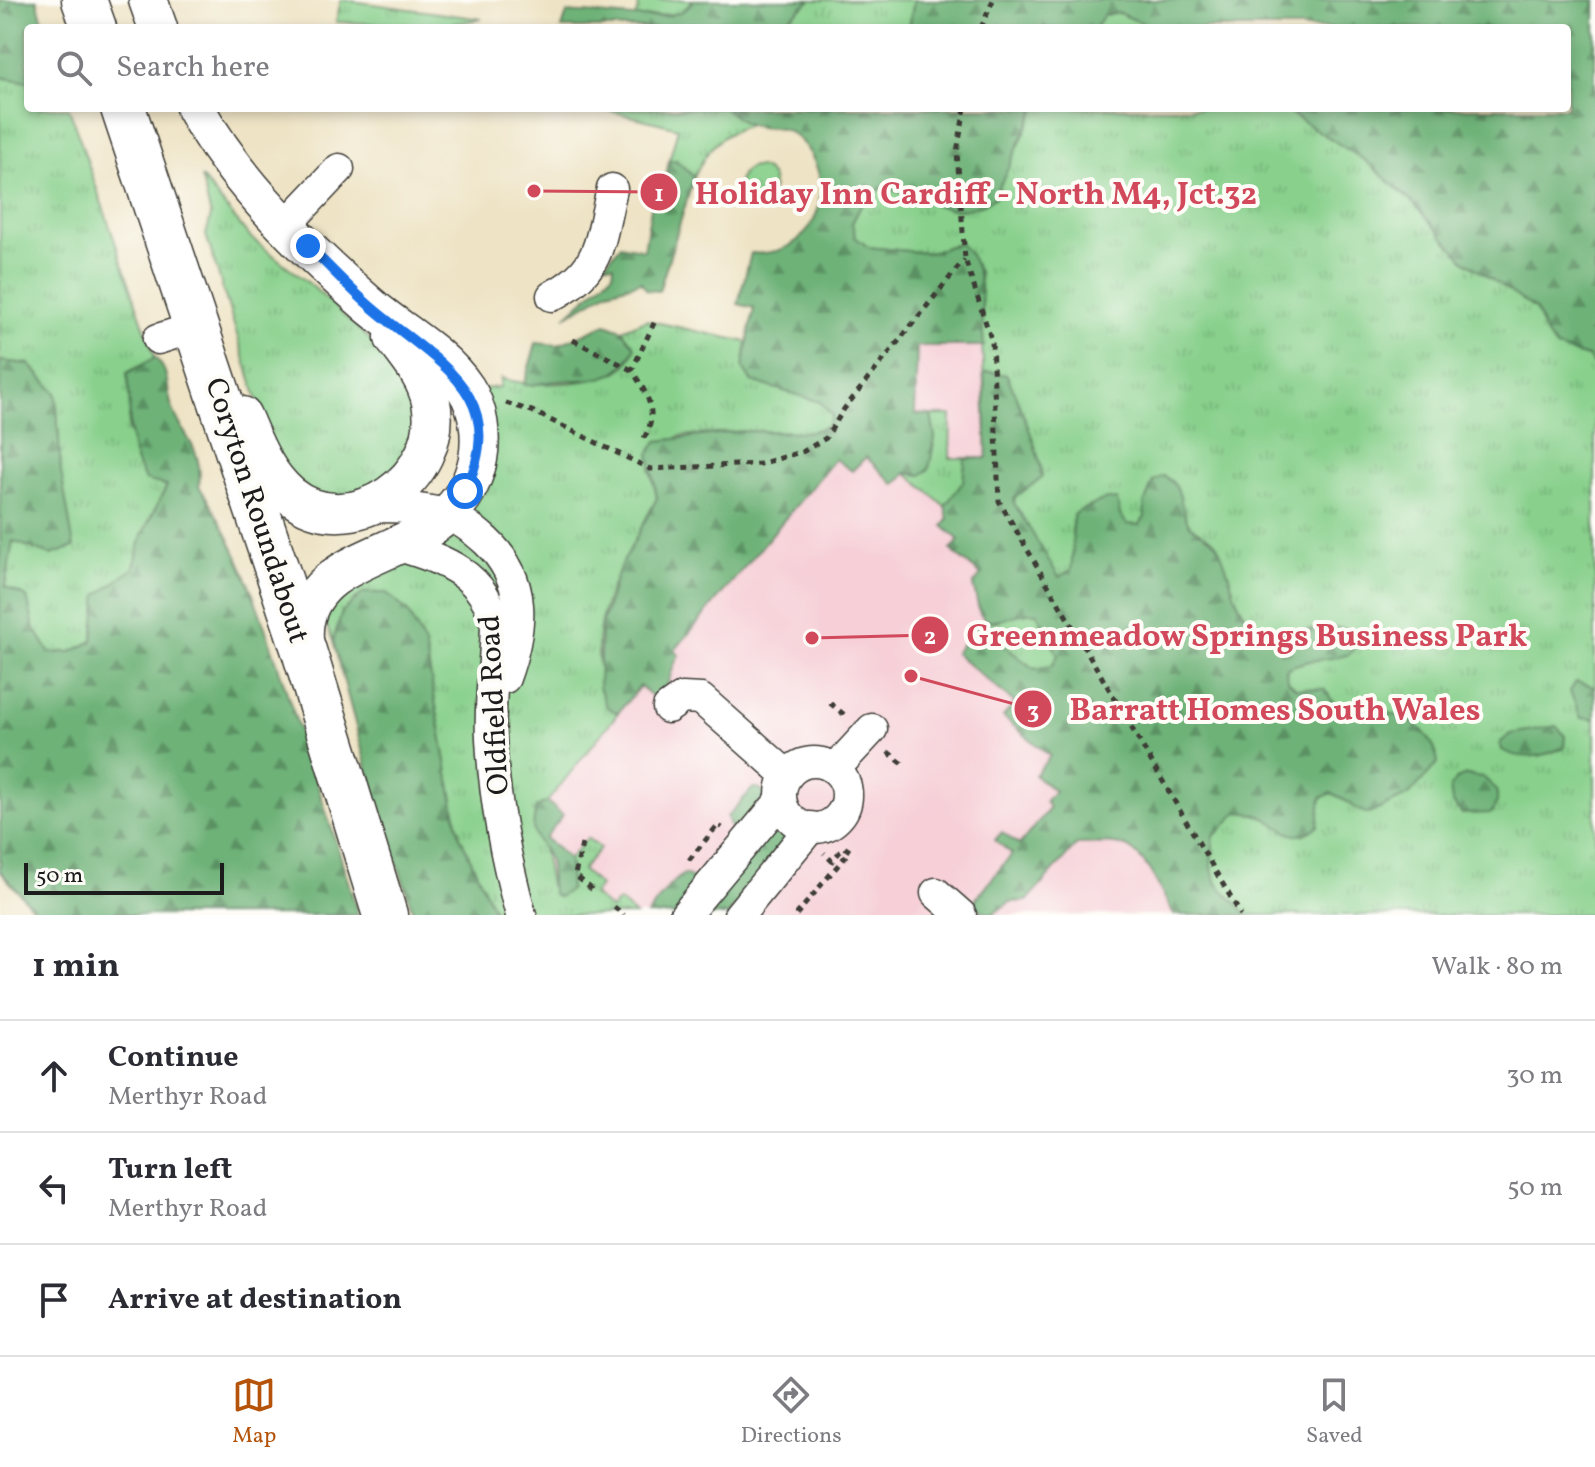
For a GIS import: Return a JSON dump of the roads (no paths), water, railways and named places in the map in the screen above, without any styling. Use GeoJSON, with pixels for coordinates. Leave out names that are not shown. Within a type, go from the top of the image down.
{"type":"FeatureCollection","features":[{"type":"Feature","properties":{"kind":"highway"},"geometry":{"type":"LineString","coordinates":[[84,0],[93,24]]}},
{"type":"Feature","properties":{"kind":"highway","name":"Coryton Roundabout"},"geometry":{"type":"LineString","coordinates":[[124,112],[195,314],[385,915]]}},
{"type":"Feature","properties":{"kind":"main road"},"geometry":{"type":"LineString","coordinates":[[148,0],[157,24]]}},
{"type":"Feature","properties":{"kind":"main road"},"geometry":{"type":"LineString","coordinates":[[198,112],[240,177],[286,225],[371,307],[437,356],[467,391],[479,430],[477,462],[465,491],[446,515],[418,537],[350,566],[315,597],[305,621],[304,651]]}},
{"type":"Feature","properties":{"kind":"main road"},"geometry":{"type":"LineString","coordinates":[[195,314],[271,475],[291,496],[335,514],[370,507],[392,494],[411,474],[422,456],[431,421],[431,403],[423,379],[371,307]]}},
{"type":"Feature","properties":{"kind":"street"},"geometry":{"type":"LineString","coordinates":[[286,225],[339,169]]}},
{"type":"Feature","properties":{"kind":"street"},"geometry":{"type":"LineString","coordinates":[[552,296],[574,285],[593,264],[612,189]]}},
{"type":"Feature","properties":{"kind":"street"},"geometry":{"type":"LineString","coordinates":[[158,339],[195,314]]}},
{"type":"Feature","properties":{"kind":"street"},"geometry":{"type":"LineString","coordinates":[[370,507],[415,508],[463,522],[496,551],[508,568],[518,598],[517,638],[492,714]]}},
{"type":"Feature","properties":{"kind":"street","name":"Oldfield Road"},"geometry":{"type":"LineString","coordinates":[[399,546],[462,570],[485,592],[496,626],[492,714],[499,820],[521,915]]}},
{"type":"Feature","properties":{"kind":"street"},"geometry":{"type":"LineString","coordinates":[[668,708],[682,698],[705,689],[784,788],[794,821],[808,832]]}},
{"type":"Feature","properties":{"kind":"street"},"geometry":{"type":"LineString","coordinates":[[835,769],[872,729]]}},
{"type":"Feature","properties":{"kind":"street"},"geometry":{"type":"LineString","coordinates":[[685,915],[784,788],[795,768],[815,761],[835,769],[846,787],[844,810],[827,825],[808,832],[739,915]]}},
{"type":"Feature","properties":{"kind":"street"},"geometry":{"type":"LineString","coordinates":[[936,893],[961,915]]}},
{"type":"Feature","properties":{"kind":"place","name":"Holiday Inn Cardiff - North M4, Jct.32"},"geometry":{"type":"Point","coordinates":[534,191]}},
{"type":"Feature","properties":{"kind":"place","name":"Greenmeadow Springs Business Park"},"geometry":{"type":"Point","coordinates":[812,638]}},
{"type":"Feature","properties":{"kind":"place","name":"Barratt Homes South Wales"},"geometry":{"type":"Point","coordinates":[911,676]}}]}
